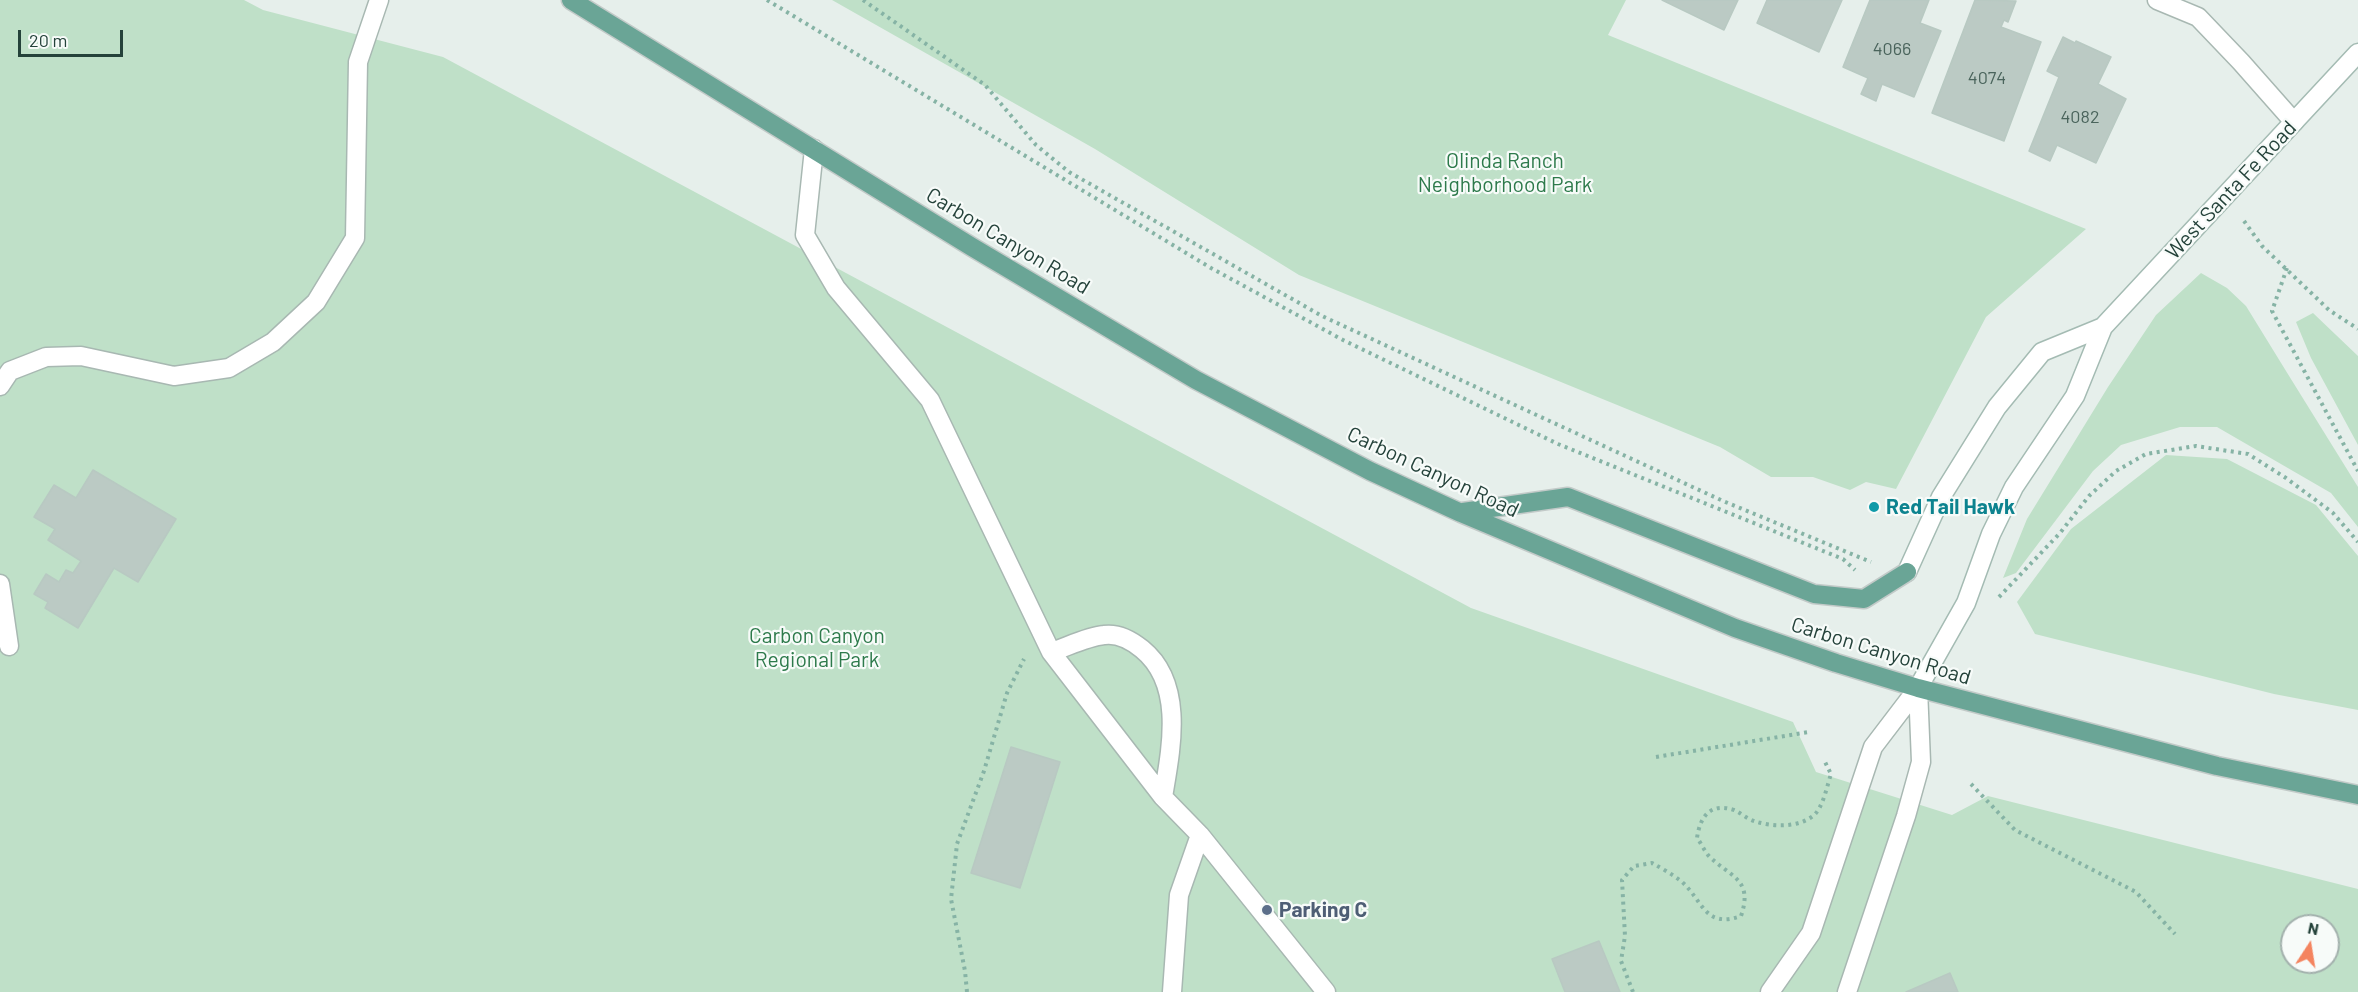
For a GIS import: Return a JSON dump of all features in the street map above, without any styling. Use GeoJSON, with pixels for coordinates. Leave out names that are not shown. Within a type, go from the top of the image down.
{"type":"FeatureCollection","features":[{"type":"Feature","properties":{"kind":"main road","name":"Carbon Canyon Road"},"geometry":{"type":"LineString","coordinates":[[571,0],[972,247],[1196,380],[1370,471],[1461,513],[1735,628],[1836,663],[1918,688],[2217,766],[2358,795]]}},
{"type":"Feature","properties":{"kind":"main road"},"geometry":{"type":"LineString","coordinates":[[1461,513],[1568,497],[1814,594],[1864,599],[1907,572]]}},
{"type":"Feature","properties":{"kind":"street"},"geometry":{"type":"LineString","coordinates":[[0,386],[10,371],[46,357],[81,356],[174,376],[229,369],[273,342],[316,302],[355,238],[358,62],[380,0]]}},
{"type":"Feature","properties":{"kind":"street"},"geometry":{"type":"LineString","coordinates":[[2157,0],[2198,17],[2294,122]]}},
{"type":"Feature","properties":{"kind":"street","name":"West Santa Fe Road"},"geometry":{"type":"LineString","coordinates":[[1770,992],[1810,933],[1873,747],[1918,688],[1966,603],[1991,534],[2014,487],[2075,396],[2103,327],[2358,53]]}},
{"type":"Feature","properties":{"kind":"street"},"geometry":{"type":"LineString","coordinates":[[814,149],[805,235],[836,288],[930,400],[1050,652],[1163,797],[1200,835],[1326,992]]}},
{"type":"Feature","properties":{"kind":"street","name":"West Santa Fe Road"},"geometry":{"type":"LineString","coordinates":[[1907,572],[1941,497],[1997,407],[2042,352],[2103,327]]}},
{"type":"Feature","properties":{"kind":"street"},"geometry":{"type":"LineString","coordinates":[[0,584],[9,646]]}},
{"type":"Feature","properties":{"kind":"street"},"geometry":{"type":"LineString","coordinates":[[1050,652],[1105,634],[1128,638],[1150,656],[1166,680],[1172,712],[1170,752],[1163,797]]}},
{"type":"Feature","properties":{"kind":"street"},"geometry":{"type":"LineString","coordinates":[[1847,992],[1906,816],[1921,762],[1918,688]]}},
{"type":"Feature","properties":{"kind":"street"},"geometry":{"type":"LineString","coordinates":[[1172,992],[1179,895],[1200,835]]}},
{"type":"Feature","properties":{"kind":"path"},"geometry":{"type":"LineString","coordinates":[[767,0],[1211,268],[1343,340],[1558,444],[1843,559],[1856,571]]}},
{"type":"Feature","properties":{"kind":"path"},"geometry":{"type":"LineString","coordinates":[[863,0],[985,85],[1036,145],[1069,172],[1322,316],[1723,501],[1872,563]]}},
{"type":"Feature","properties":{"kind":"path"},"geometry":{"type":"LineString","coordinates":[[2244,221],[2262,246],[2330,310],[2358,329]]}},
{"type":"Feature","properties":{"kind":"path"},"geometry":{"type":"LineString","coordinates":[[2287,268],[2272,311],[2358,471]]}},
{"type":"Feature","properties":{"kind":"path"},"geometry":{"type":"LineString","coordinates":[[1997,599],[2060,533],[2090,496],[2116,471],[2146,454],[2196,446],[2248,454],[2286,478],[2333,513],[2358,542]]}},
{"type":"Feature","properties":{"kind":"path"},"geometry":{"type":"LineString","coordinates":[[967,992],[951,898],[957,844],[984,771],[1007,693],[1023,660],[1050,652]]}},
{"type":"Feature","properties":{"kind":"path"},"geometry":{"type":"LineString","coordinates":[[1656,757],[1809,732]]}},
{"type":"Feature","properties":{"kind":"path"},"geometry":{"type":"LineString","coordinates":[[1633,992],[1621,961],[1625,936],[1622,880],[1634,866],[1652,863],[1682,882],[1711,917],[1728,920],[1741,916],[1746,901],[1742,884],[1708,855],[1697,838],[1699,824],[1705,815],[1720,807],[1734,810],[1754,821],[1789,826],[1814,816],[1831,774],[1824,760]]}},
{"type":"Feature","properties":{"kind":"path"},"geometry":{"type":"LineString","coordinates":[[1971,784],[2015,830],[2136,892],[2175,934]]}},
{"type":"Feature","properties":{"kind":"green space","name":"Carbon Canyon Regional Park"},"geometry":{"type":"Polygon","coordinates":[[[0,0],[244,0],[263,10],[443,57],[1471,608],[1793,722],[1816,772],[1952,815],[1988,796],[2358,889],[2358,992],[0,992],[0,0]]]}},
{"type":"Feature","properties":{"kind":"green space","name":"Olinda Ranch Neighborhood Park"},"geometry":{"type":"Polygon","coordinates":[[[832,0],[1626,0],[1608,35],[2086,229],[1986,317],[1896,489],[1866,482],[1850,490],[1813,477],[1771,477],[1720,447],[1299,275],[1095,149],[832,0]]]}},
{"type":"Feature","properties":{"kind":"green space"},"geometry":{"type":"Polygon","coordinates":[[[2201,273],[2227,288],[2246,306],[2358,487],[2358,527],[2331,493],[2217,427],[2180,427],[2121,445],[2093,471],[2016,573],[2003,578],[2027,519],[2108,387],[2156,315],[2201,273]]]}},
{"type":"Feature","properties":{"kind":"green space"},"geometry":{"type":"Polygon","coordinates":[[[2313,313],[2358,356],[2358,445],[2311,358],[2296,322],[2313,313]]]}},
{"type":"Feature","properties":{"kind":"green space"},"geometry":{"type":"Polygon","coordinates":[[[2166,455],[2227,459],[2316,505],[2358,556],[2358,710],[2274,694],[2035,634],[2017,602],[2071,529],[2166,455]]]}},
{"type":"Feature","properties":{"kind":"building"},"geometry":{"type":"Polygon","coordinates":[[[1662,0],[1738,0],[1724,30],[1662,0]]]}},
{"type":"Feature","properties":{"kind":"building"},"geometry":{"type":"Polygon","coordinates":[[[1767,0],[1842,0],[1819,52],[1757,23],[1767,0]]]}},
{"type":"Feature","properties":{"kind":"building"},"geometry":{"type":"Polygon","coordinates":[[[1870,0],[1929,0],[1920,23],[1941,31],[1914,97],[1882,84],[1876,101],[1861,94],[1868,78],[1843,67],[1870,0]]]}},
{"type":"Feature","properties":{"kind":"building"},"geometry":{"type":"Polygon","coordinates":[[[1975,0],[2016,1],[2008,22],[2004,20],[2001,27],[2041,42],[2004,141],[1932,113],[1975,0]]]}},
{"type":"Feature","properties":{"kind":"building"},"geometry":{"type":"Polygon","coordinates":[[[2063,37],[2111,57],[2098,84],[2126,99],[2096,163],[2057,145],[2050,161],[2029,151],[2059,77],[2047,71],[2063,37]]]}},
{"type":"Feature","properties":{"kind":"building"},"geometry":{"type":"Polygon","coordinates":[[[93,470],[176,519],[138,582],[114,568],[78,628],[45,608],[48,602],[34,594],[46,574],[59,582],[66,570],[73,573],[81,561],[48,540],[55,529],[34,517],[54,485],[76,498],[93,470]]]}},
{"type":"Feature","properties":{"kind":"building"},"geometry":{"type":"Polygon","coordinates":[[[1011,747],[1060,762],[1020,888],[971,873],[1011,747]]]}},
{"type":"Feature","properties":{"kind":"building"},"geometry":{"type":"Polygon","coordinates":[[[1599,941],[1620,992],[1565,992],[1552,959],[1599,941]]]}},
{"type":"Feature","properties":{"kind":"building"},"geometry":{"type":"Polygon","coordinates":[[[1950,973],[1958,992],[1906,992],[1950,973]]]}},
{"type":"Feature","properties":{"kind":"place","name":"Red Tail Hawk"},"geometry":{"type":"Point","coordinates":[1874,507]}},
{"type":"Feature","properties":{"kind":"place","name":"Parking C"},"geometry":{"type":"Point","coordinates":[1267,910]}}]}
